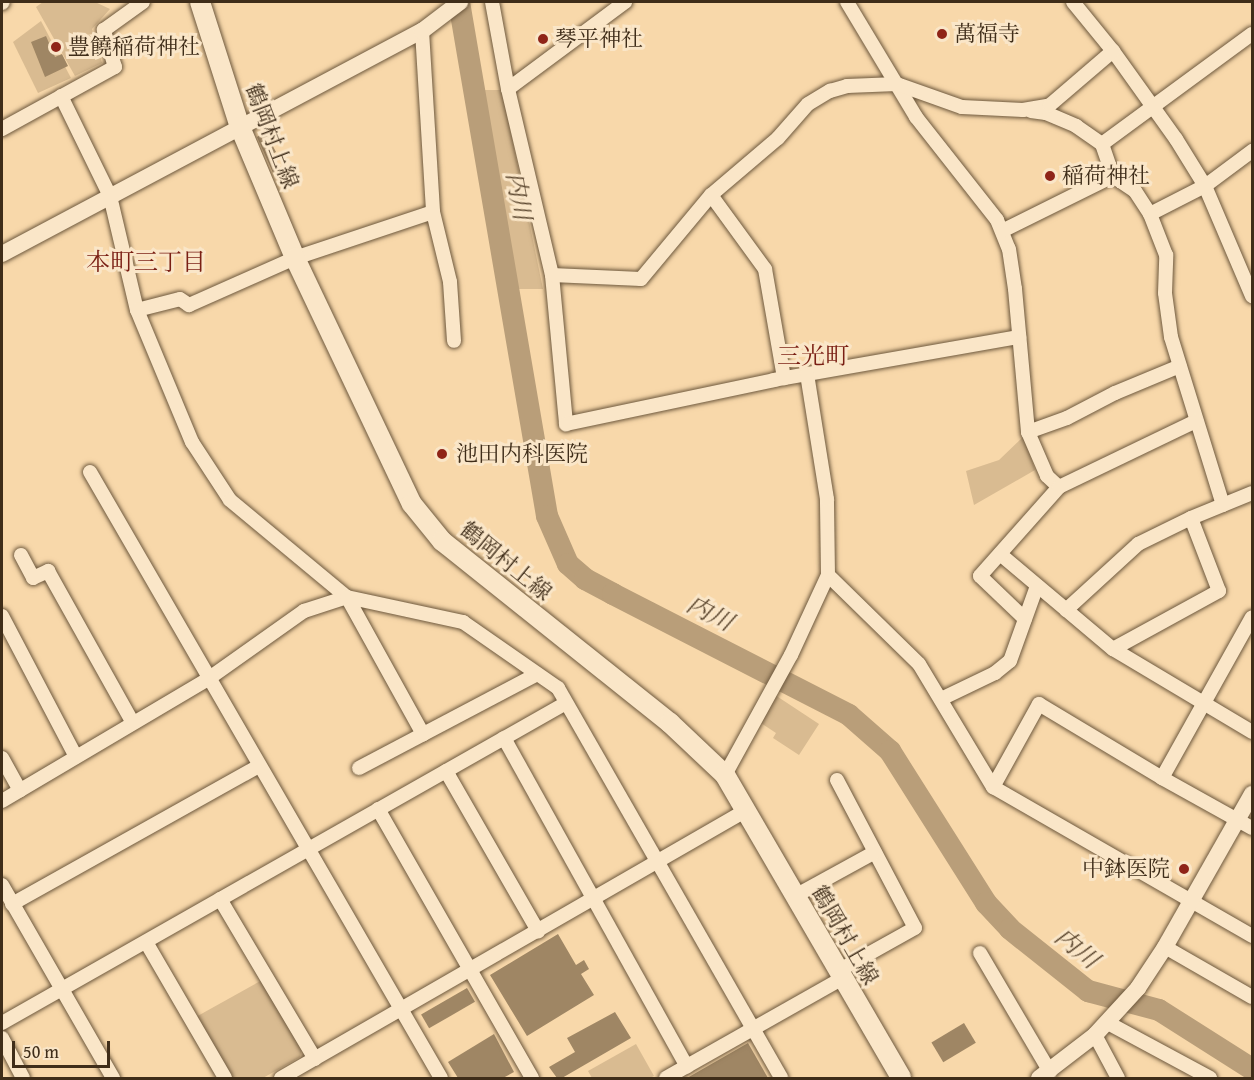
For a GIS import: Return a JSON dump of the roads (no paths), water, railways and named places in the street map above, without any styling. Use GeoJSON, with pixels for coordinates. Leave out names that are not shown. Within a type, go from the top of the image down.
{"type":"FeatureCollection","features":[{"type":"Feature","properties":{"kind":"main road","name":"鶴岡村上線"},"geometry":{"type":"LineString","coordinates":[[200,2],[240,127],[295,258],[411,504],[442,541],[670,723],[724,775],[901,1078]]}},
{"type":"Feature","properties":{"kind":"street"},"geometry":{"type":"LineString","coordinates":[[2,129],[115,68],[104,30],[143,2]]}},
{"type":"Feature","properties":{"kind":"street"},"geometry":{"type":"LineString","coordinates":[[2,254],[422,32],[460,2]]}},
{"type":"Feature","properties":{"kind":"street"},"geometry":{"type":"LineString","coordinates":[[492,2],[508,89],[552,275],[566,424],[784,378],[1019,338]]}},
{"type":"Feature","properties":{"kind":"street"},"geometry":{"type":"LineString","coordinates":[[508,89],[625,2]]}},
{"type":"Feature","properties":{"kind":"street"},"geometry":{"type":"LineString","coordinates":[[847,2],[916,117],[997,220],[1002,231],[1009,249],[1028,432],[1047,476],[1059,487]]}},
{"type":"Feature","properties":{"kind":"street"},"geometry":{"type":"LineString","coordinates":[[1072,2],[1113,51],[1153,106],[1205,186],[1252,296]]}},
{"type":"Feature","properties":{"kind":"street"},"geometry":{"type":"LineString","coordinates":[[422,32],[433,212],[450,282],[454,341]]}},
{"type":"Feature","properties":{"kind":"street"},"geometry":{"type":"LineString","coordinates":[[1102,144],[1252,34]]}},
{"type":"Feature","properties":{"kind":"street"},"geometry":{"type":"LineString","coordinates":[[1023,110],[1050,105],[1113,51]]}},
{"type":"Feature","properties":{"kind":"street"},"geometry":{"type":"LineString","coordinates":[[552,275],[641,279],[711,195],[778,138],[808,104],[830,91],[847,87],[897,84],[962,107],[1046,113],[1076,126],[1102,144],[1113,176],[1135,192],[1150,214],[1166,255],[1165,293],[1171,337],[1223,505]]}},
{"type":"Feature","properties":{"kind":"street"},"geometry":{"type":"LineString","coordinates":[[61,96],[110,196],[137,310],[192,442],[230,500],[347,597],[423,734]]}},
{"type":"Feature","properties":{"kind":"street"},"geometry":{"type":"LineString","coordinates":[[1150,214],[1205,186],[1252,151]]}},
{"type":"Feature","properties":{"kind":"street"},"geometry":{"type":"LineString","coordinates":[[1002,231],[1113,176]]}},
{"type":"Feature","properties":{"kind":"street"},"geometry":{"type":"LineString","coordinates":[[711,195],[765,269],[784,378]]}},
{"type":"Feature","properties":{"kind":"street"},"geometry":{"type":"LineString","coordinates":[[137,310],[180,299],[189,305],[295,258],[433,212]]}},
{"type":"Feature","properties":{"kind":"street"},"geometry":{"type":"LineString","coordinates":[[1028,432],[1067,418],[1115,393],[1180,366]]}},
{"type":"Feature","properties":{"kind":"street"},"geometry":{"type":"LineString","coordinates":[[724,775],[791,655],[828,575],[827,498],[807,374]]}},
{"type":"Feature","properties":{"kind":"street"},"geometry":{"type":"LineString","coordinates":[[1025,619],[980,576],[1059,487],[1196,421]]}},
{"type":"Feature","properties":{"kind":"street"},"geometry":{"type":"LineString","coordinates":[[90,472],[441,1078]]}},
{"type":"Feature","properties":{"kind":"street"},"geometry":{"type":"LineString","coordinates":[[1066,610],[1138,544],[1191,518],[1252,493]]}},
{"type":"Feature","properties":{"kind":"street"},"geometry":{"type":"LineString","coordinates":[[1113,650],[1219,591],[1191,518]]}},
{"type":"Feature","properties":{"kind":"street"},"geometry":{"type":"LineString","coordinates":[[1000,554],[1113,650],[1252,732]]}},
{"type":"Feature","properties":{"kind":"street"},"geometry":{"type":"LineString","coordinates":[[21,555],[33,578],[48,571],[133,723]]}},
{"type":"Feature","properties":{"kind":"street"},"geometry":{"type":"LineString","coordinates":[[828,575],[919,664],[993,787],[1252,936]]}},
{"type":"Feature","properties":{"kind":"street"},"geometry":{"type":"LineString","coordinates":[[940,699],[995,672],[1010,661],[1037,586]]}},
{"type":"Feature","properties":{"kind":"street"},"geometry":{"type":"LineString","coordinates":[[2,801],[208,679],[304,611],[347,597],[463,622],[558,688],[781,1078]]}},
{"type":"Feature","properties":{"kind":"street"},"geometry":{"type":"LineString","coordinates":[[2,616],[76,757]]}},
{"type":"Feature","properties":{"kind":"street"},"geometry":{"type":"LineString","coordinates":[[1162,778],[1252,617]]}},
{"type":"Feature","properties":{"kind":"street"},"geometry":{"type":"LineString","coordinates":[[359,768],[537,674]]}},
{"type":"Feature","properties":{"kind":"street"},"geometry":{"type":"LineString","coordinates":[[2,1023],[566,703]]}},
{"type":"Feature","properties":{"kind":"street"},"geometry":{"type":"LineString","coordinates":[[993,787],[1039,704],[1162,778],[1245,824]]}},
{"type":"Feature","properties":{"kind":"street"},"geometry":{"type":"LineString","coordinates":[[504,738],[687,1067]]}},
{"type":"Feature","properties":{"kind":"street"},"geometry":{"type":"LineString","coordinates":[[2,758],[20,790]]}},
{"type":"Feature","properties":{"kind":"street"},"geometry":{"type":"LineString","coordinates":[[12,904],[259,766]]}},
{"type":"Feature","properties":{"kind":"street"},"geometry":{"type":"LineString","coordinates":[[446,771],[538,931]]}},
{"type":"Feature","properties":{"kind":"street"},"geometry":{"type":"LineString","coordinates":[[666,1078],[753,1028],[915,928],[837,780]]}},
{"type":"Feature","properties":{"kind":"street"},"geometry":{"type":"LineString","coordinates":[[980,952],[1044,1075],[1095,1035],[1138,988],[1192,901],[1245,824],[1252,794]]}},
{"type":"Feature","properties":{"kind":"street"},"geometry":{"type":"LineString","coordinates":[[378,809],[532,1078]]}},
{"type":"Feature","properties":{"kind":"street"},"geometry":{"type":"LineString","coordinates":[[280,1078],[745,811]]}},
{"type":"Feature","properties":{"kind":"street"},"geometry":{"type":"LineString","coordinates":[[795,896],[875,852]]}},
{"type":"Feature","properties":{"kind":"street"},"geometry":{"type":"LineString","coordinates":[[2,885],[113,1078]]}},
{"type":"Feature","properties":{"kind":"street"},"geometry":{"type":"LineString","coordinates":[[220,899],[315,1059]]}},
{"type":"Feature","properties":{"kind":"street"},"geometry":{"type":"LineString","coordinates":[[146,942],[225,1078]]}},
{"type":"Feature","properties":{"kind":"street"},"geometry":{"type":"LineString","coordinates":[[1165,947],[1252,997]]}},
{"type":"Feature","properties":{"kind":"street"},"geometry":{"type":"LineString","coordinates":[[1109,1022],[1210,1078]]}},
{"type":"Feature","properties":{"kind":"street"},"geometry":{"type":"LineString","coordinates":[[1095,1035],[1118,1078]]}},
{"type":"Feature","properties":{"kind":"street"},"geometry":{"type":"LineString","coordinates":[[2,1038],[23,1078]]}},
{"type":"Feature","properties":{"kind":"waterway","name":"内川"},"geometry":{"type":"LineString","coordinates":[[459,2],[547,516],[568,564],[585,579],[849,715],[890,751],[986,903],[1010,929],[1088,991],[1159,1010],[1252,1069]]}},
{"type":"Feature","properties":{"kind":"place","name":"萬福寺"},"geometry":{"type":"Point","coordinates":[942,34]}},
{"type":"Feature","properties":{"kind":"place","name":"琴平神社"},"geometry":{"type":"Point","coordinates":[543,39]}},
{"type":"Feature","properties":{"kind":"place","name":"豊饒稲荷神社"},"geometry":{"type":"Point","coordinates":[56,47]}},
{"type":"Feature","properties":{"kind":"place","name":"稲荷神社"},"geometry":{"type":"Point","coordinates":[1050,176]}},
{"type":"Feature","properties":{"kind":"place","name":"池田内科医院"},"geometry":{"type":"Point","coordinates":[442,454]}},
{"type":"Feature","properties":{"kind":"place","name":"中鉢医院"},"geometry":{"type":"Point","coordinates":[1184,869]}},
{"type":"Feature","properties":{"kind":"district","name":"本町三丁目"},"geometry":{"type":"Point","coordinates":[146,262]}},
{"type":"Feature","properties":{"kind":"district","name":"三光町"},"geometry":{"type":"Point","coordinates":[813,356]}}]}
